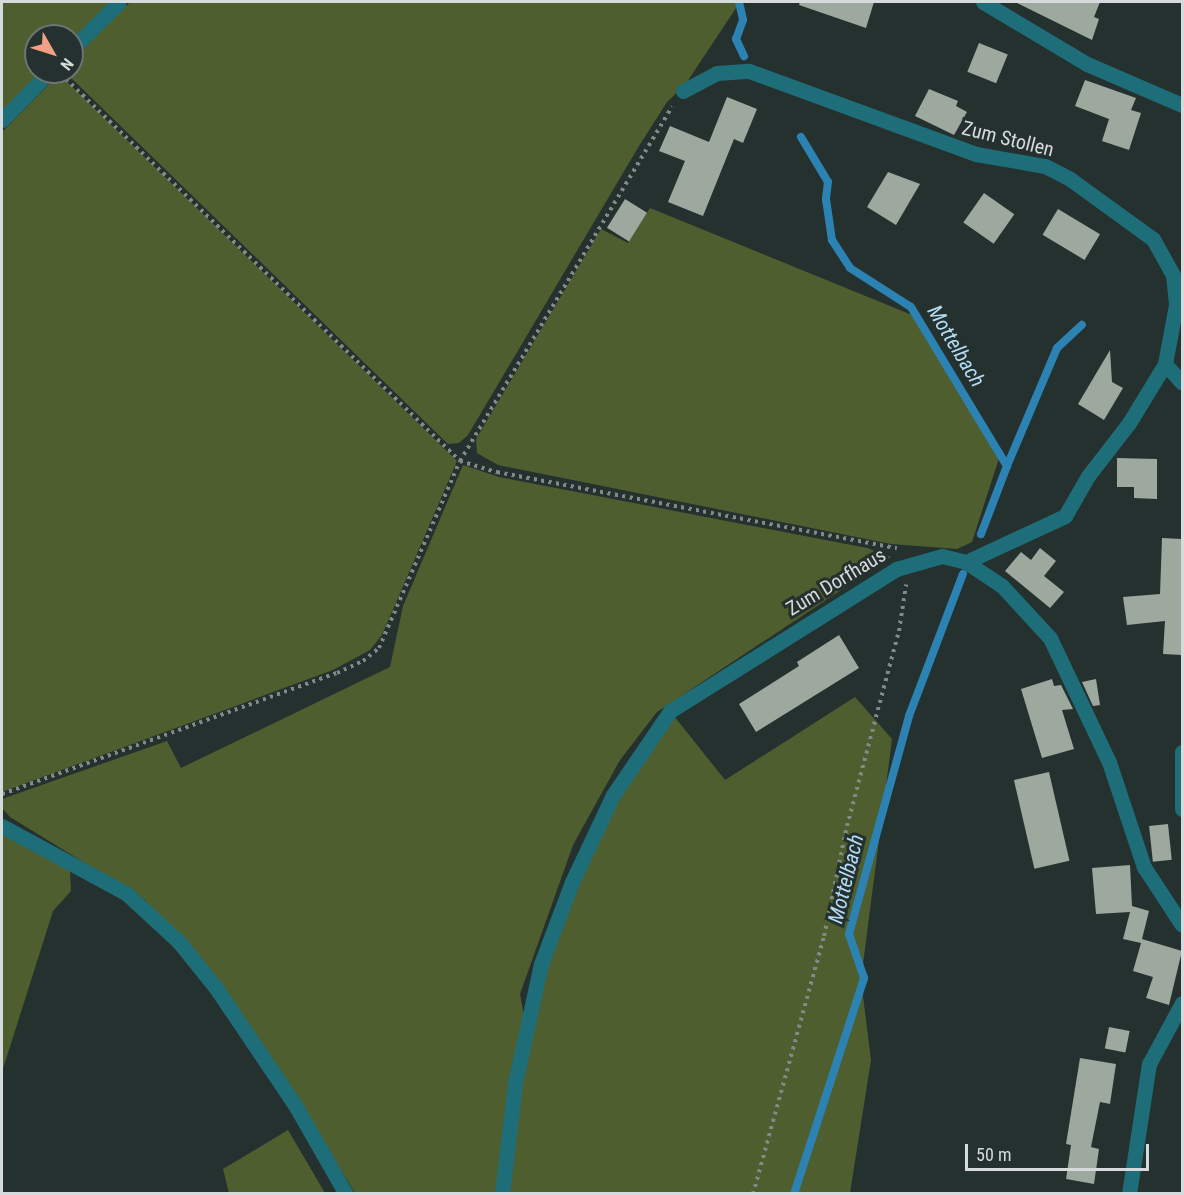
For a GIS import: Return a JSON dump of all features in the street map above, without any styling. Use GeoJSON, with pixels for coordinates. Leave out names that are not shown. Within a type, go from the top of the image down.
{"type":"FeatureCollection","features":[{"type":"Feature","properties":{"kind":"street"},"geometry":{"type":"LineString","coordinates":[[84,37],[119,2]]}},
{"type":"Feature","properties":{"kind":"street"},"geometry":{"type":"LineString","coordinates":[[983,2],[1087,64],[1182,105]]}},
{"type":"Feature","properties":{"kind":"street","name":"Zum Stollen"},"geometry":{"type":"LineString","coordinates":[[683,91],[717,73],[749,71],[976,154],[1045,166],[1070,179],[1153,239],[1173,275],[1176,305],[1166,364],[1129,423],[1088,476],[1065,516],[966,562]]}},
{"type":"Feature","properties":{"kind":"street"},"geometry":{"type":"LineString","coordinates":[[2,120],[37,84]]}},
{"type":"Feature","properties":{"kind":"street"},"geometry":{"type":"LineString","coordinates":[[1166,364],[1182,383]]}},
{"type":"Feature","properties":{"kind":"street","name":"Zum Dorfhaus"},"geometry":{"type":"LineString","coordinates":[[502,1194],[515,1083],[541,964],[572,882],[613,795],[670,711],[856,592],[909,564],[942,556],[966,562],[1002,586],[1050,638],[1108,762],[1144,867],[1182,925]]}},
{"type":"Feature","properties":{"kind":"street"},"geometry":{"type":"LineString","coordinates":[[1182,752],[1182,809]]}},
{"type":"Feature","properties":{"kind":"street"},"geometry":{"type":"LineString","coordinates":[[2,826],[128,894],[179,942],[216,988],[296,1106],[346,1194]]}},
{"type":"Feature","properties":{"kind":"street"},"geometry":{"type":"LineString","coordinates":[[1129,1194],[1149,1064],[1182,1003]]}},
{"type":"Feature","properties":{"kind":"path"},"geometry":{"type":"LineString","coordinates":[[71,84],[460,461],[497,472],[904,549],[909,564],[899,631],[847,826],[824,936],[753,1194]]}},
{"type":"Feature","properties":{"kind":"path"},"geometry":{"type":"LineString","coordinates":[[2,794],[363,661],[379,648],[460,461],[622,185],[683,91]]}},
{"type":"Feature","properties":{"kind":"green space"},"geometry":{"type":"Polygon","coordinates":[[[2,2],[116,2],[84,34],[84,24],[24,24],[24,84],[37,84],[2,120],[2,2]]]}},
{"type":"Feature","properties":{"kind":"green space"},"geometry":{"type":"Polygon","coordinates":[[[130,2],[740,2],[685,85],[667,102],[639,146],[468,435],[459,443],[448,444],[77,84],[84,84],[84,48],[130,2]]]}},
{"type":"Feature","properties":{"kind":"green space"},"geometry":{"type":"Polygon","coordinates":[[[49,84],[69,84],[457,461],[382,635],[370,650],[333,670],[2,792],[2,132],[49,84]]]}},
{"type":"Feature","properties":{"kind":"green space"},"geometry":{"type":"Polygon","coordinates":[[[650,208],[917,317],[1000,455],[972,542],[957,549],[891,544],[498,465],[477,453],[476,439],[601,229],[628,243],[650,208]]]}},
{"type":"Feature","properties":{"kind":"green space"},"geometry":{"type":"Polygon","coordinates":[[[463,465],[499,477],[867,548],[891,557],[657,712],[620,760],[573,845],[520,994],[525,1021],[499,1193],[355,1193],[282,1074],[221,984],[145,900],[10,817],[2,808],[2,799],[167,741],[181,768],[390,667],[403,606],[463,465]]]}},
{"type":"Feature","properties":{"kind":"green space"},"geometry":{"type":"Polygon","coordinates":[[[855,697],[892,739],[861,980],[871,1060],[850,1193],[502,1194],[541,964],[613,795],[670,711],[725,780],[855,697]]]}},
{"type":"Feature","properties":{"kind":"green space"},"geometry":{"type":"Polygon","coordinates":[[[2,834],[70,871],[71,891],[53,911],[2,1072],[2,834]]]}},
{"type":"Feature","properties":{"kind":"green space"},"geometry":{"type":"Polygon","coordinates":[[[288,1130],[325,1193],[229,1193],[223,1169],[288,1130]]]}},
{"type":"Feature","properties":{"kind":"building"},"geometry":{"type":"Polygon","coordinates":[[[800,2],[874,2],[866,28],[799,5],[800,2]]]}},
{"type":"Feature","properties":{"kind":"building"},"geometry":{"type":"Polygon","coordinates":[[[1015,2],[1100,2],[1094,17],[1099,19],[1092,40],[1015,2]]]}},
{"type":"Feature","properties":{"kind":"building"},"geometry":{"type":"Polygon","coordinates":[[[979,43],[1008,55],[996,83],[967,72],[979,43]]]}},
{"type":"Feature","properties":{"kind":"building"},"geometry":{"type":"Polygon","coordinates":[[[1085,80],[1136,98],[1131,110],[1141,113],[1129,150],[1102,141],[1109,119],[1075,106],[1085,80]]]}},
{"type":"Feature","properties":{"kind":"building"},"geometry":{"type":"Polygon","coordinates":[[[929,89],[958,101],[956,106],[967,112],[954,135],[915,116],[929,89]]]}},
{"type":"Feature","properties":{"kind":"building"},"geometry":{"type":"Polygon","coordinates":[[[727,97],[757,109],[743,143],[734,139],[703,216],[668,202],[685,161],[659,151],[670,126],[709,142],[727,97]]]}},
{"type":"Feature","properties":{"kind":"building"},"geometry":{"type":"Polygon","coordinates":[[[888,172],[920,184],[896,225],[867,207],[888,172]]]}},
{"type":"Feature","properties":{"kind":"building"},"geometry":{"type":"Polygon","coordinates":[[[984,193],[1014,214],[994,244],[963,222],[984,193]]]}},
{"type":"Feature","properties":{"kind":"building"},"geometry":{"type":"Polygon","coordinates":[[[625,199],[647,213],[629,242],[607,228],[625,199]]]}},
{"type":"Feature","properties":{"kind":"building"},"geometry":{"type":"Polygon","coordinates":[[[1058,209],[1100,234],[1085,260],[1043,235],[1058,209]]]}},
{"type":"Feature","properties":{"kind":"building"},"geometry":{"type":"Polygon","coordinates":[[[1110,350],[1112,382],[1123,388],[1104,420],[1078,404],[1110,350]]]}},
{"type":"Feature","properties":{"kind":"building"},"geometry":{"type":"Polygon","coordinates":[[[1117,458],[1157,459],[1157,499],[1134,498],[1134,487],[1117,487],[1117,458]]]}},
{"type":"Feature","properties":{"kind":"building"},"geometry":{"type":"Polygon","coordinates":[[[1162,538],[1182,539],[1182,655],[1163,654],[1165,621],[1127,625],[1123,597],[1160,594],[1162,538]]]}},
{"type":"Feature","properties":{"kind":"building"},"geometry":{"type":"Polygon","coordinates":[[[1040,548],[1056,561],[1044,576],[1064,592],[1050,608],[1005,571],[1021,552],[1031,560],[1040,548]]]}},
{"type":"Feature","properties":{"kind":"building"},"geometry":{"type":"Polygon","coordinates":[[[839,635],[859,668],[756,732],[739,704],[799,666],[797,662],[839,635]]]}},
{"type":"Feature","properties":{"kind":"building"},"geometry":{"type":"Polygon","coordinates":[[[1052,679],[1054,686],[1061,685],[1073,709],[1062,710],[1074,749],[1042,758],[1021,689],[1052,679]]]}},
{"type":"Feature","properties":{"kind":"building"},"geometry":{"type":"Polygon","coordinates":[[[1096,679],[1100,705],[1093,706],[1082,682],[1096,679]]]}},
{"type":"Feature","properties":{"kind":"building"},"geometry":{"type":"Polygon","coordinates":[[[1049,772],[1069,861],[1034,869],[1014,780],[1049,772]]]}},
{"type":"Feature","properties":{"kind":"building"},"geometry":{"type":"Polygon","coordinates":[[[1168,824],[1172,860],[1153,862],[1149,826],[1168,824]]]}},
{"type":"Feature","properties":{"kind":"building"},"geometry":{"type":"Polygon","coordinates":[[[1130,865],[1132,906],[1149,911],[1142,939],[1182,951],[1169,1005],[1146,998],[1153,977],[1133,971],[1141,943],[1123,939],[1130,912],[1096,914],[1092,868],[1130,865]]]}},
{"type":"Feature","properties":{"kind":"building"},"geometry":{"type":"Polygon","coordinates":[[[1109,1027],[1130,1031],[1125,1053],[1105,1049],[1109,1027]]]}},
{"type":"Feature","properties":{"kind":"building"},"geometry":{"type":"Polygon","coordinates":[[[1080,1058],[1116,1064],[1110,1104],[1100,1102],[1091,1147],[1099,1149],[1094,1184],[1066,1179],[1071,1145],[1066,1144],[1080,1058]]]}},
{"type":"Feature","properties":{"kind":"waterway"},"geometry":{"type":"LineString","coordinates":[[739,2],[743,20],[736,39],[744,56]]}},
{"type":"Feature","properties":{"kind":"waterway","name":"Mottelbach"},"geometry":{"type":"LineString","coordinates":[[801,137],[828,182],[826,199],[832,240],[850,268],[911,307],[1007,466],[981,534]]}},
{"type":"Feature","properties":{"kind":"waterway"},"geometry":{"type":"LineString","coordinates":[[1007,466],[1057,348],[1082,325]]}},
{"type":"Feature","properties":{"kind":"waterway","name":"Mottelbach"},"geometry":{"type":"LineString","coordinates":[[794,1194],[864,978],[849,934],[909,716],[963,574]]}}]}
